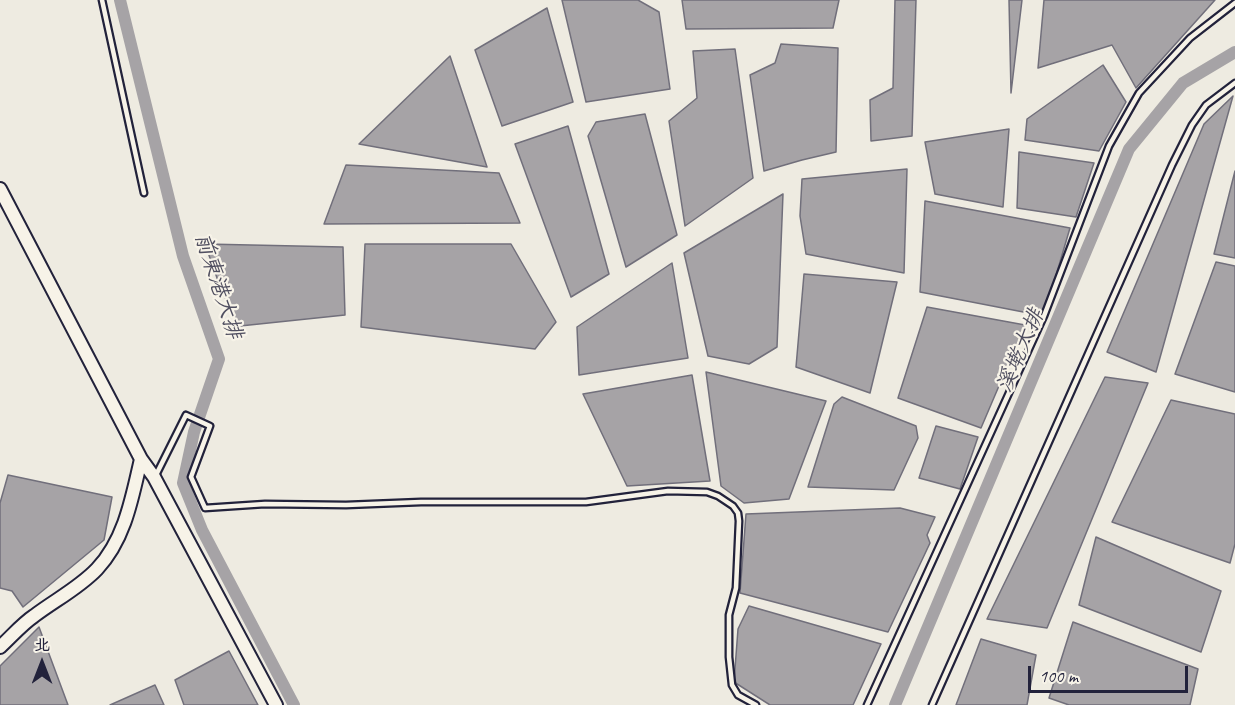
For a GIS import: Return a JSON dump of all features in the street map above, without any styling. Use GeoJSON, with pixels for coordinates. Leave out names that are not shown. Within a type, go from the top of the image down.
{"type":"FeatureCollection","features":[{"type":"Feature","properties":{"kind":"main road"},"geometry":{"type":"LineString","coordinates":[[0,189],[141,459],[154,477],[276,705]]}},
{"type":"Feature","properties":{"kind":"main road"},"geometry":{"type":"LineString","coordinates":[[0,647],[32,617],[74,589],[97,570],[113,548],[127,519],[141,459]]}},
{"type":"Feature","properties":{"kind":"lane"},"geometry":{"type":"LineString","coordinates":[[102,0],[144,193]]}},
{"type":"Feature","properties":{"kind":"lane"},"geometry":{"type":"LineString","coordinates":[[867,705],[1044,316],[1109,146],[1139,93],[1190,38],[1235,3]]}},
{"type":"Feature","properties":{"kind":"lane"},"geometry":{"type":"LineString","coordinates":[[932,705],[1172,165],[1192,125],[1206,105],[1235,83]]}},
{"type":"Feature","properties":{"kind":"lane"},"geometry":{"type":"LineString","coordinates":[[154,477],[186,415],[210,426],[191,477],[205,508],[265,504],[586,502],[645,493],[707,492],[718,496],[733,506],[738,513],[739,521],[736,588],[729,615],[732,685],[738,695],[756,705]]}},
{"type":"Feature","properties":{"kind":"shaded area"},"geometry":{"type":"Polygon","coordinates":[[[562,0],[638,0],[659,12],[670,89],[586,102],[562,0]]]}},
{"type":"Feature","properties":{"kind":"shaded area"},"geometry":{"type":"Polygon","coordinates":[[[682,0],[839,0],[833,28],[686,29],[682,0]]]}},
{"type":"Feature","properties":{"kind":"shaded area"},"geometry":{"type":"Polygon","coordinates":[[[895,0],[916,0],[912,136],[871,141],[870,100],[893,88],[895,0]]]}},
{"type":"Feature","properties":{"kind":"shaded area"},"geometry":{"type":"Polygon","coordinates":[[[1009,0],[1022,0],[1011,93],[1009,0]]]}},
{"type":"Feature","properties":{"kind":"shaded area"},"geometry":{"type":"Polygon","coordinates":[[[1044,0],[1215,0],[1136,88],[1112,45],[1038,68],[1044,0]]]}},
{"type":"Feature","properties":{"kind":"shaded area"},"geometry":{"type":"Polygon","coordinates":[[[547,8],[573,102],[502,126],[475,50],[547,8]]]}},
{"type":"Feature","properties":{"kind":"shaded area"},"geometry":{"type":"Polygon","coordinates":[[[781,44],[838,48],[836,152],[764,171],[750,75],[775,63],[781,44]]]}},
{"type":"Feature","properties":{"kind":"shaded area"},"geometry":{"type":"Polygon","coordinates":[[[735,49],[753,178],[685,226],[669,121],[697,98],[693,51],[735,49]]]}},
{"type":"Feature","properties":{"kind":"shaded area"},"geometry":{"type":"Polygon","coordinates":[[[450,56],[487,167],[359,144],[450,56]]]}},
{"type":"Feature","properties":{"kind":"shaded area"},"geometry":{"type":"Polygon","coordinates":[[[1103,65],[1126,102],[1099,151],[1025,140],[1027,119],[1103,65]]]}},
{"type":"Feature","properties":{"kind":"shaded area"},"geometry":{"type":"Polygon","coordinates":[[[1233,96],[1156,372],[1107,352],[1204,124],[1233,96]]]}},
{"type":"Feature","properties":{"kind":"shaded area"},"geometry":{"type":"Polygon","coordinates":[[[645,114],[677,235],[626,267],[588,136],[596,122],[645,114]]]}},
{"type":"Feature","properties":{"kind":"shaded area"},"geometry":{"type":"Polygon","coordinates":[[[568,126],[609,274],[571,297],[515,144],[568,126]]]}},
{"type":"Feature","properties":{"kind":"shaded area"},"geometry":{"type":"Polygon","coordinates":[[[1009,129],[1003,207],[935,194],[925,142],[1009,129]]]}},
{"type":"Feature","properties":{"kind":"shaded area"},"geometry":{"type":"Polygon","coordinates":[[[1019,152],[1094,163],[1076,217],[1017,208],[1019,152]]]}},
{"type":"Feature","properties":{"kind":"shaded area"},"geometry":{"type":"Polygon","coordinates":[[[346,165],[499,173],[520,223],[324,224],[346,165]]]}},
{"type":"Feature","properties":{"kind":"shaded area"},"geometry":{"type":"Polygon","coordinates":[[[907,169],[904,273],[806,254],[800,216],[802,179],[907,169]]]}},
{"type":"Feature","properties":{"kind":"shaded area"},"geometry":{"type":"Polygon","coordinates":[[[1235,171],[1235,258],[1214,254],[1235,171]]]}},
{"type":"Feature","properties":{"kind":"shaded area"},"geometry":{"type":"Polygon","coordinates":[[[783,194],[777,347],[749,364],[708,356],[684,253],[783,194]]]}},
{"type":"Feature","properties":{"kind":"shaded area"},"geometry":{"type":"Polygon","coordinates":[[[925,201],[1070,228],[1044,316],[920,292],[925,201]]]}},
{"type":"Feature","properties":{"kind":"shaded area"},"geometry":{"type":"Polygon","coordinates":[[[205,244],[343,247],[345,315],[240,326],[222,292],[205,244]]]}},
{"type":"Feature","properties":{"kind":"shaded area"},"geometry":{"type":"Polygon","coordinates":[[[365,244],[511,244],[556,322],[535,349],[361,327],[365,244]]]}},
{"type":"Feature","properties":{"kind":"shaded area"},"geometry":{"type":"Polygon","coordinates":[[[1216,262],[1235,266],[1235,392],[1175,374],[1216,262]]]}},
{"type":"Feature","properties":{"kind":"shaded area"},"geometry":{"type":"Polygon","coordinates":[[[672,263],[688,358],[579,375],[577,327],[672,263]]]}},
{"type":"Feature","properties":{"kind":"shaded area"},"geometry":{"type":"Polygon","coordinates":[[[804,274],[897,282],[870,393],[796,367],[804,274]]]}},
{"type":"Feature","properties":{"kind":"shaded area"},"geometry":{"type":"Polygon","coordinates":[[[927,307],[1025,325],[981,428],[898,398],[927,307]]]}},
{"type":"Feature","properties":{"kind":"shaded area"},"geometry":{"type":"Polygon","coordinates":[[[706,372],[826,401],[789,499],[744,503],[721,486],[706,372]]]}},
{"type":"Feature","properties":{"kind":"shaded area"},"geometry":{"type":"Polygon","coordinates":[[[692,375],[710,481],[627,486],[583,394],[692,375]]]}},
{"type":"Feature","properties":{"kind":"shaded area"},"geometry":{"type":"Polygon","coordinates":[[[1105,377],[1148,383],[1047,628],[987,619],[1105,377]]]}},
{"type":"Feature","properties":{"kind":"shaded area"},"geometry":{"type":"Polygon","coordinates":[[[842,397],[916,426],[918,438],[894,490],[808,487],[834,404],[842,397]]]}},
{"type":"Feature","properties":{"kind":"shaded area"},"geometry":{"type":"Polygon","coordinates":[[[1171,400],[1235,414],[1235,544],[1230,563],[1112,522],[1171,400]]]}},
{"type":"Feature","properties":{"kind":"shaded area"},"geometry":{"type":"Polygon","coordinates":[[[936,426],[978,437],[960,489],[919,478],[936,426]]]}},
{"type":"Feature","properties":{"kind":"shaded area"},"geometry":{"type":"Polygon","coordinates":[[[8,475],[112,497],[104,540],[23,607],[12,591],[0,588],[0,503],[8,475]]]}},
{"type":"Feature","properties":{"kind":"shaded area"},"geometry":{"type":"Polygon","coordinates":[[[900,508],[935,517],[927,535],[930,543],[888,632],[740,593],[746,514],[900,508]]]}},
{"type":"Feature","properties":{"kind":"shaded area"},"geometry":{"type":"Polygon","coordinates":[[[1096,537],[1221,591],[1201,652],[1079,605],[1096,537]]]}},
{"type":"Feature","properties":{"kind":"shaded area"},"geometry":{"type":"Polygon","coordinates":[[[749,606],[881,644],[853,705],[770,705],[734,682],[738,629],[749,606]]]}},
{"type":"Feature","properties":{"kind":"shaded area"},"geometry":{"type":"Polygon","coordinates":[[[1073,622],[1198,669],[1190,705],[1069,705],[1049,698],[1073,622]]]}},
{"type":"Feature","properties":{"kind":"shaded area"},"geometry":{"type":"Polygon","coordinates":[[[39,627],[68,705],[0,705],[0,666],[39,627]]]}},
{"type":"Feature","properties":{"kind":"shaded area"},"geometry":{"type":"Polygon","coordinates":[[[981,639],[1036,655],[1027,705],[956,705],[981,639]]]}},
{"type":"Feature","properties":{"kind":"shaded area"},"geometry":{"type":"Polygon","coordinates":[[[229,651],[258,705],[184,705],[175,680],[229,651]]]}},
{"type":"Feature","properties":{"kind":"shaded area"},"geometry":{"type":"Polygon","coordinates":[[[155,685],[164,705],[110,705],[155,685]]]}},
{"type":"Feature","properties":{"kind":"waterway","name":"前東港大排"},"geometry":{"type":"LineString","coordinates":[[120,0],[183,256],[219,359],[194,432],[183,483],[202,530],[294,705]]}},
{"type":"Feature","properties":{"kind":"waterway","name":"溪墘大排"},"geometry":{"type":"LineString","coordinates":[[895,705],[1129,149],[1183,83],[1235,52]]}}]}
